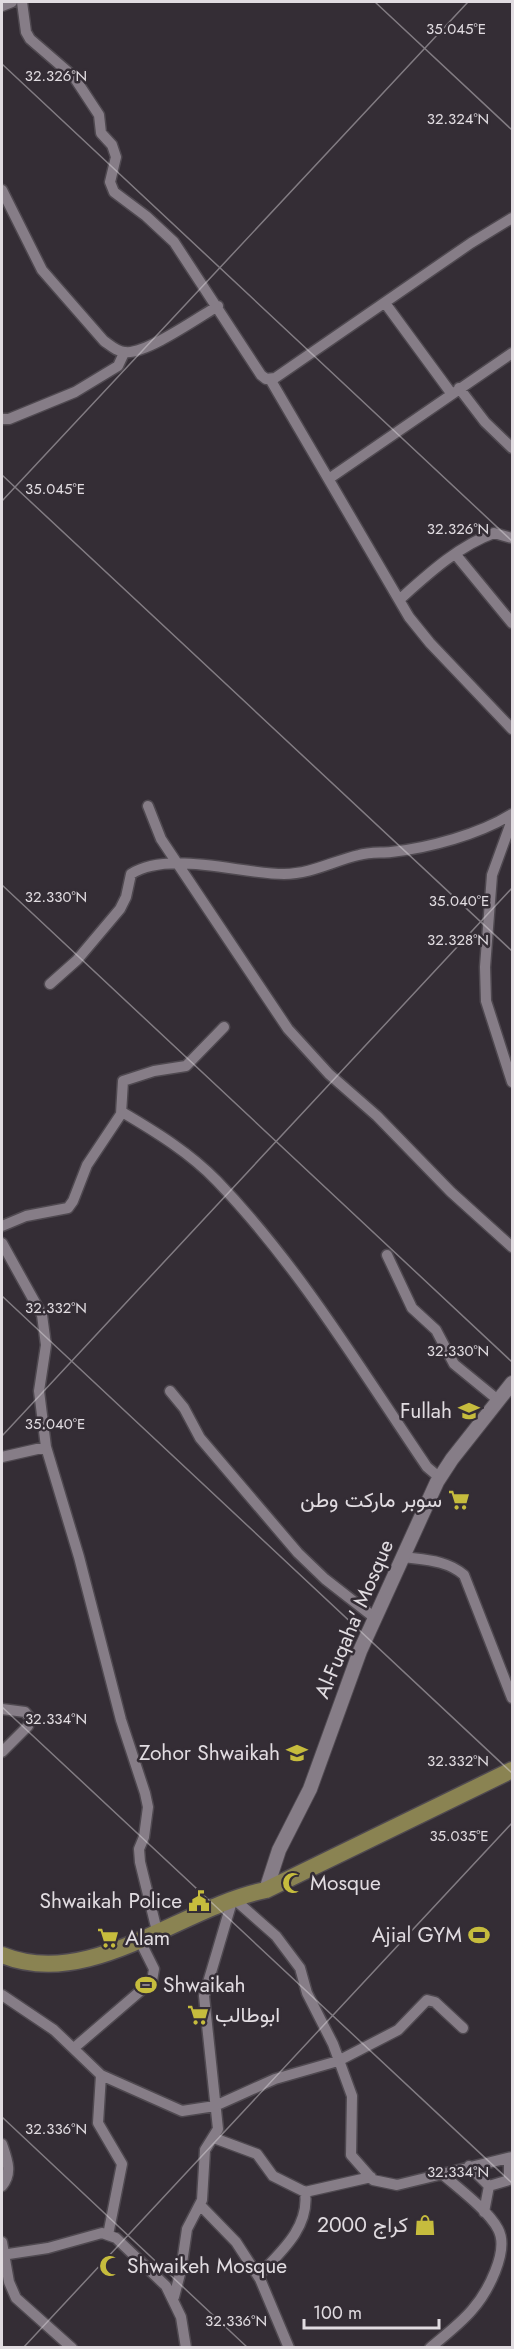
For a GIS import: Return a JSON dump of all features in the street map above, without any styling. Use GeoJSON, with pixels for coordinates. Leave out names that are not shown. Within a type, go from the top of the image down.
{"type":"FeatureCollection","features":[{"type":"Feature","properties":{"kind":"main road"},"geometry":{"type":"LineString","coordinates":[[2,1958],[32,1965],[57,1966],[83,1960],[139,1939],[233,1898],[266,1890],[513,1770]]}},
{"type":"Feature","properties":{"kind":"street"},"geometry":{"type":"LineString","coordinates":[[2,6],[12,2]]}},
{"type":"Feature","properties":{"kind":"street"},"geometry":{"type":"LineString","coordinates":[[22,2],[26,32],[30,39],[74,78],[99,115],[101,133],[112,145],[116,157],[110,182],[114,192],[146,216],[174,242],[261,375],[270,379],[287,411],[330,478],[399,600],[430,643],[513,729]]}},
{"type":"Feature","properties":{"kind":"street"},"geometry":{"type":"LineString","coordinates":[[2,190],[42,270],[104,341],[124,352],[162,340],[218,306]]}},
{"type":"Feature","properties":{"kind":"street"},"geometry":{"type":"LineString","coordinates":[[270,379],[471,243],[513,218]]}},
{"type":"Feature","properties":{"kind":"street"},"geometry":{"type":"LineString","coordinates":[[385,303],[455,390],[513,448]]}},
{"type":"Feature","properties":{"kind":"street"},"geometry":{"type":"LineString","coordinates":[[2,419],[9,419],[75,392],[118,366],[124,352]]}},
{"type":"Feature","properties":{"kind":"street"},"geometry":{"type":"LineString","coordinates":[[330,478],[455,390],[513,353]]}},
{"type":"Feature","properties":{"kind":"street"},"geometry":{"type":"LineString","coordinates":[[399,600],[440,565],[494,533],[513,538]]}},
{"type":"Feature","properties":{"kind":"street"},"geometry":{"type":"LineString","coordinates":[[456,555],[513,623]]}},
{"type":"Feature","properties":{"kind":"street"},"geometry":{"type":"LineString","coordinates":[[148,806],[161,839],[288,1029],[329,1074],[376,1116],[451,1192],[513,1247]]}},
{"type":"Feature","properties":{"kind":"street"},"geometry":{"type":"LineString","coordinates":[[50,984],[77,960],[120,909],[131,874],[145,868],[208,865],[265,873],[311,871],[360,854],[393,852],[462,836],[494,826],[513,814]]}},
{"type":"Feature","properties":{"kind":"street"},"geometry":{"type":"LineString","coordinates":[[513,820],[492,875],[485,967],[486,1001],[513,1082]]}},
{"type":"Feature","properties":{"kind":"street"},"geometry":{"type":"LineString","coordinates":[[2,1226],[26,1216],[62,1211],[70,1206],[87,1165],[122,1112],[123,1081],[154,1071],[186,1066],[224,1027]]}},
{"type":"Feature","properties":{"kind":"street"},"geometry":{"type":"LineString","coordinates":[[122,1112],[172,1143],[224,1189],[276,1250],[427,1467],[440,1478]]}},
{"type":"Feature","properties":{"kind":"street"},"geometry":{"type":"LineString","coordinates":[[2,1243],[42,1316],[45,1328],[46,1345],[39,1391],[46,1447],[79,1557],[124,1730],[145,1793],[148,1807],[147,1822],[139,1849],[140,1862],[157,1931]]}},
{"type":"Feature","properties":{"kind":"street"},"geometry":{"type":"LineString","coordinates":[[387,1255],[412,1308],[435,1330],[454,1364],[498,1400]]}},
{"type":"Feature","properties":{"kind":"street","name":"Al-Fuqaha' Mosque"},"geometry":{"type":"LineString","coordinates":[[266,1890],[279,1850],[310,1789],[375,1618],[440,1478],[513,1383]]}},
{"type":"Feature","properties":{"kind":"street"},"geometry":{"type":"LineString","coordinates":[[170,1391],[184,1408],[200,1438],[298,1552],[325,1579],[375,1618]]}},
{"type":"Feature","properties":{"kind":"street"},"geometry":{"type":"LineString","coordinates":[[2,1457],[46,1447]]}},
{"type":"Feature","properties":{"kind":"street"},"geometry":{"type":"LineString","coordinates":[[403,1557],[454,1566],[465,1575],[513,1698]]}},
{"type":"Feature","properties":{"kind":"street"},"geometry":{"type":"LineString","coordinates":[[2,1709],[25,1712],[31,1721],[2,1752]]}},
{"type":"Feature","properties":{"kind":"street"},"geometry":{"type":"LineString","coordinates":[[174,2297],[181,2270],[187,2229],[201,2206],[204,2155],[207,2145],[214,2138],[218,2124],[204,1996],[233,1898],[276,1936],[300,1968],[307,1992],[333,2044],[352,2096],[351,2155],[373,2180],[397,2186],[511,2157],[509,2180],[489,2186]]}},
{"type":"Feature","properties":{"kind":"street"},"geometry":{"type":"LineString","coordinates":[[74,2048],[152,1981],[154,1970],[139,1939]]}},
{"type":"Feature","properties":{"kind":"street"},"geometry":{"type":"LineString","coordinates":[[2,1995],[39,2019],[74,2048],[101,2075],[182,2111],[215,2106],[275,2079],[338,2061],[398,2030],[427,2000],[435,2002],[463,2028]]}},
{"type":"Feature","properties":{"kind":"street"},"geometry":{"type":"LineString","coordinates":[[101,2075],[98,2123],[122,2164],[108,2235]]}},
{"type":"Feature","properties":{"kind":"street"},"geometry":{"type":"LineString","coordinates":[[214,2138],[257,2154],[273,2176],[305,2192],[371,2177]]}},
{"type":"Feature","properties":{"kind":"street"},"geometry":{"type":"LineString","coordinates":[[2,2144],[9,2174],[2,2186]]}},
{"type":"Feature","properties":{"kind":"street"},"geometry":{"type":"LineString","coordinates":[[469,2166],[489,2186]]}},
{"type":"Feature","properties":{"kind":"street"},"geometry":{"type":"LineString","coordinates":[[430,2348],[465,2318],[487,2287],[499,2256],[501,2241],[499,2231],[484,2212],[441,2173]]}},
{"type":"Feature","properties":{"kind":"street"},"geometry":{"type":"LineString","coordinates":[[484,2212],[489,2186]]}},
{"type":"Feature","properties":{"kind":"street"},"geometry":{"type":"LineString","coordinates":[[258,2276],[303,2221],[307,2207],[305,2192]]}},
{"type":"Feature","properties":{"kind":"street"},"geometry":{"type":"LineString","coordinates":[[201,2206],[236,2242],[258,2276],[289,2348]]}},
{"type":"Feature","properties":{"kind":"street"},"geometry":{"type":"LineString","coordinates":[[4,2254],[48,2248],[102,2233],[108,2235],[129,2248],[174,2297],[181,2317],[186,2348]]}},
{"type":"Feature","properties":{"kind":"street"},"geometry":{"type":"LineString","coordinates":[[2,2242],[9,2282],[16,2298],[72,2348]]}},
{"type":"Feature","properties":{"kind":"place","name":"Fullah"},"geometry":{"type":"Point","coordinates":[469,1411]}},
{"type":"Feature","properties":{"kind":"place","name":"سوبر ماركت وطن"},"geometry":{"type":"Point","coordinates":[459,1500]}},
{"type":"Feature","properties":{"kind":"place","name":"Zohor Shwaikah"},"geometry":{"type":"Point","coordinates":[297,1753]}},
{"type":"Feature","properties":{"kind":"place","name":"Mosque"},"geometry":{"type":"Point","coordinates":[293,1883]}},
{"type":"Feature","properties":{"kind":"place","name":"Shwaikah Police"},"geometry":{"type":"Point","coordinates":[199,1901]}},
{"type":"Feature","properties":{"kind":"place","name":"Ajial GYM"},"geometry":{"type":"Point","coordinates":[479,1935]}},
{"type":"Feature","properties":{"kind":"place","name":"Alam"},"geometry":{"type":"Point","coordinates":[108,1938]}},
{"type":"Feature","properties":{"kind":"place","name":"Shwaikah"},"geometry":{"type":"Point","coordinates":[146,1985]}},
{"type":"Feature","properties":{"kind":"place","name":"ابوطالب"},"geometry":{"type":"Point","coordinates":[198,2015]}},
{"type":"Feature","properties":{"kind":"place","name":"كراج 2000"},"geometry":{"type":"Point","coordinates":[425,2225]}},
{"type":"Feature","properties":{"kind":"place","name":"Shwaikeh Mosque"},"geometry":{"type":"Point","coordinates":[110,2266]}}]}
